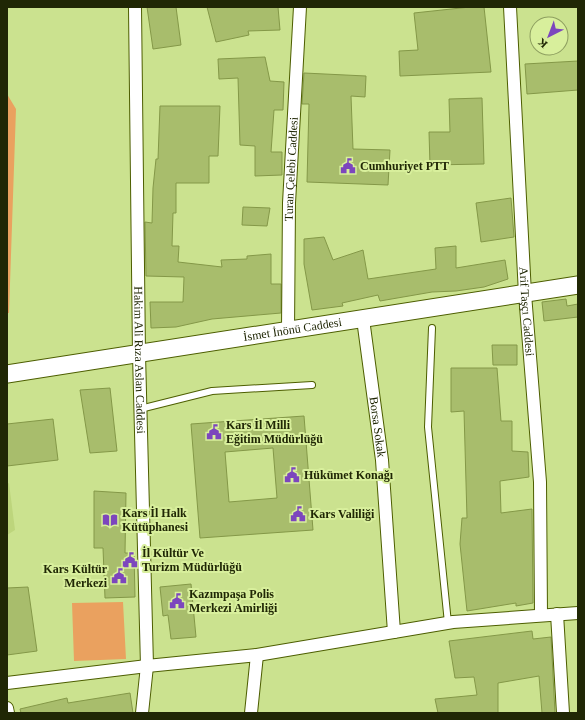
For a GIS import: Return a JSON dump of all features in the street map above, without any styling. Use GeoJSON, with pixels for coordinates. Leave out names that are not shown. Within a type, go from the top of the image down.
{"type":"FeatureCollection","features":[{"type":"Feature","properties":{"kind":"main road","name":"İsmet İnönü Caddesi"},"geometry":{"type":"LineString","coordinates":[[7,374],[578,285]]}},
{"type":"Feature","properties":{"kind":"street","name":"Hakim Ali Rıza Aslan Caddesi"},"geometry":{"type":"LineString","coordinates":[[135,7],[140,409],[147,666],[142,713]]}},
{"type":"Feature","properties":{"kind":"street","name":"Turan Çelebi Caddesi"},"geometry":{"type":"LineString","coordinates":[[288,330],[289,203],[300,7]]}},
{"type":"Feature","properties":{"kind":"street","name":"Arif Taşçı Caddesi"},"geometry":{"type":"LineString","coordinates":[[510,7],[525,294],[540,482],[541,615]]}},
{"type":"Feature","properties":{"kind":"street","name":"Borsa Sokak"},"geometry":{"type":"LineString","coordinates":[[363,319],[382,460],[394,632]]}},
{"type":"Feature","properties":{"kind":"street"},"geometry":{"type":"LineString","coordinates":[[7,683],[147,666],[257,655],[448,623],[578,613]]}},
{"type":"Feature","properties":{"kind":"street"},"geometry":{"type":"LineString","coordinates":[[557,614],[563,713]]}},
{"type":"Feature","properties":{"kind":"street"},"geometry":{"type":"LineString","coordinates":[[251,713],[257,655]]}},
{"type":"Feature","properties":{"kind":"street"},"geometry":{"type":"LineString","coordinates":[[7,708],[8,713]]}},
{"type":"Feature","properties":{"kind":"lane"},"geometry":{"type":"LineString","coordinates":[[432,328],[428,427],[448,623]]}},
{"type":"Feature","properties":{"kind":"lane"},"geometry":{"type":"LineString","coordinates":[[140,409],[212,391],[312,385]]}},
{"type":"Feature","properties":{"kind":"shaded area"},"geometry":{"type":"Polygon","coordinates":[[[7,94],[16,109],[9,313],[7,313],[7,94]]]}},
{"type":"Feature","properties":{"kind":"shaded area"},"geometry":{"type":"Polygon","coordinates":[[[9,483],[15,530],[7,535],[7,484],[9,483]]]}},
{"type":"Feature","properties":{"kind":"shaded area"},"geometry":{"type":"Polygon","coordinates":[[[123,602],[126,659],[74,661],[72,603],[123,602]]]}},
{"type":"Feature","properties":{"kind":"building"},"geometry":{"type":"Polygon","coordinates":[[[147,7],[176,7],[181,45],[153,49],[147,7]]]}},
{"type":"Feature","properties":{"kind":"building"},"geometry":{"type":"Polygon","coordinates":[[[207,7],[278,7],[280,30],[248,31],[249,35],[216,42],[207,7]]]}},
{"type":"Feature","properties":{"kind":"building"},"geometry":{"type":"Polygon","coordinates":[[[484,7],[491,72],[400,76],[399,51],[418,50],[414,13],[484,7]]]}},
{"type":"Feature","properties":{"kind":"building"},"geometry":{"type":"Polygon","coordinates":[[[265,57],[270,81],[284,82],[283,110],[274,110],[271,152],[282,152],[282,175],[255,176],[255,146],[240,145],[238,78],[219,79],[218,59],[265,57]]]}},
{"type":"Feature","properties":{"kind":"building"},"geometry":{"type":"Polygon","coordinates":[[[578,61],[578,90],[527,94],[525,64],[578,61]]]}},
{"type":"Feature","properties":{"kind":"building"},"geometry":{"type":"Polygon","coordinates":[[[304,73],[366,76],[365,97],[351,96],[353,149],[390,150],[388,185],[307,182],[309,104],[302,104],[304,73]]]}},
{"type":"Feature","properties":{"kind":"building"},"geometry":{"type":"Polygon","coordinates":[[[482,98],[484,164],[430,165],[429,132],[450,132],[449,99],[482,98]]]}},
{"type":"Feature","properties":{"kind":"building"},"geometry":{"type":"Polygon","coordinates":[[[160,106],[220,106],[218,156],[209,156],[209,183],[176,183],[176,213],[173,213],[172,246],[179,246],[178,262],[222,267],[221,260],[247,259],[247,256],[271,254],[271,284],[281,284],[281,313],[212,319],[176,327],[151,328],[150,302],[183,302],[184,277],[146,276],[145,222],[152,223],[153,188],[156,159],[158,159],[160,106]]]}},
{"type":"Feature","properties":{"kind":"building"},"geometry":{"type":"Polygon","coordinates":[[[511,198],[514,237],[481,242],[476,203],[511,198]]]}},
{"type":"Feature","properties":{"kind":"building"},"geometry":{"type":"Polygon","coordinates":[[[243,207],[270,208],[267,226],[242,225],[243,207]]]}},
{"type":"Feature","properties":{"kind":"building"},"geometry":{"type":"Polygon","coordinates":[[[324,237],[333,260],[363,250],[368,279],[436,269],[435,248],[456,246],[456,268],[505,260],[508,279],[484,287],[456,291],[432,292],[380,301],[378,295],[342,303],[343,306],[312,310],[304,264],[304,239],[324,237]]]}},
{"type":"Feature","properties":{"kind":"building"},"geometry":{"type":"Polygon","coordinates":[[[566,299],[567,306],[578,304],[578,317],[544,321],[542,302],[566,299]]]}},
{"type":"Feature","properties":{"kind":"building"},"geometry":{"type":"Polygon","coordinates":[[[492,345],[517,345],[517,365],[493,365],[492,345]]]}},
{"type":"Feature","properties":{"kind":"building"},"geometry":{"type":"Polygon","coordinates":[[[451,368],[497,368],[501,421],[512,421],[512,451],[528,452],[529,477],[500,481],[501,513],[532,509],[533,603],[516,606],[516,603],[467,611],[460,544],[462,518],[467,518],[464,411],[451,412],[451,368]]]}},
{"type":"Feature","properties":{"kind":"building"},"geometry":{"type":"Polygon","coordinates":[[[110,388],[117,451],[90,453],[80,390],[110,388]]]}},
{"type":"Feature","properties":{"kind":"building","name":"Hükümet Konağı"},"geometry":{"type":"Polygon","coordinates":[[[304,416],[313,530],[200,538],[191,424],[304,416]],[[273,448],[225,452],[229,502],[277,498],[273,448]]]}},
{"type":"Feature","properties":{"kind":"building"},"geometry":{"type":"Polygon","coordinates":[[[53,419],[58,460],[7,466],[7,424],[53,419]]]}},
{"type":"Feature","properties":{"kind":"building"},"geometry":{"type":"Polygon","coordinates":[[[94,491],[126,493],[125,553],[134,553],[135,597],[105,598],[103,548],[94,548],[94,491]]]}},
{"type":"Feature","properties":{"kind":"building","name":"Kazımpaşa Polis Merkezi Amirliği"},"geometry":{"type":"Polygon","coordinates":[[[191,584],[196,637],[171,639],[168,615],[163,616],[160,587],[191,584]]]}},
{"type":"Feature","properties":{"kind":"building"},"geometry":{"type":"Polygon","coordinates":[[[28,587],[37,651],[7,655],[7,588],[28,587]]]}},
{"type":"Feature","properties":{"kind":"building"},"geometry":{"type":"Polygon","coordinates":[[[532,631],[533,639],[551,637],[555,713],[542,713],[539,676],[498,683],[498,713],[438,713],[435,699],[477,695],[474,677],[455,678],[449,641],[532,631]]]}},
{"type":"Feature","properties":{"kind":"building"},"geometry":{"type":"Polygon","coordinates":[[[130,693],[133,713],[21,713],[20,709],[67,698],[68,703],[130,693]]]}},
{"type":"Feature","properties":{"kind":"place","name":"Cumhuriyet PTT"},"geometry":{"type":"Point","coordinates":[348,166]}},
{"type":"Feature","properties":{"kind":"place","name":"Kars İl Milli Eğitim Müdürlüğü"},"geometry":{"type":"Point","coordinates":[214,432]}},
{"type":"Feature","properties":{"kind":"place","name":"Hükümet Konağı"},"geometry":{"type":"Point","coordinates":[292,475]}},
{"type":"Feature","properties":{"kind":"place","name":"Kars Valiliği"},"geometry":{"type":"Point","coordinates":[298,514]}},
{"type":"Feature","properties":{"kind":"place","name":"Kars İl Halk Kütüphanesi"},"geometry":{"type":"Point","coordinates":[110,520]}},
{"type":"Feature","properties":{"kind":"place","name":"İl Kültür Ve Turizm Müdürlüğü"},"geometry":{"type":"Point","coordinates":[130,560]}},
{"type":"Feature","properties":{"kind":"place","name":"Kars Kültür Merkezi"},"geometry":{"type":"Point","coordinates":[119,576]}},
{"type":"Feature","properties":{"kind":"place","name":"Kazımpaşa Polis Merkezi Amirliği"},"geometry":{"type":"Point","coordinates":[177,601]}}]}
